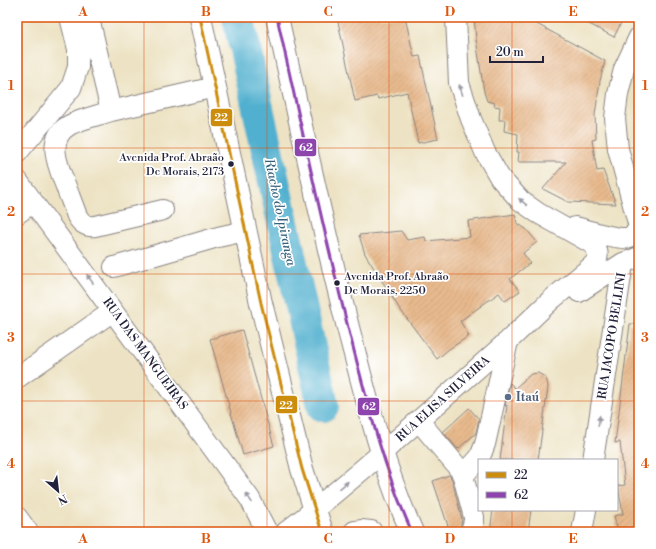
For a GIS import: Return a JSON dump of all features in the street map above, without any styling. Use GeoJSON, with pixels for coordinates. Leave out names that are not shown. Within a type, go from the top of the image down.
{"type":"FeatureCollection","features":[{"type":"Feature","properties":{"kind":"main road"},"geometry":{"type":"LineString","coordinates":[[200,17],[261,303],[302,469],[322,532]]}},
{"type":"Feature","properties":{"kind":"main road"},"geometry":{"type":"LineString","coordinates":[[277,17],[336,282],[382,454],[392,484],[412,532]]}},
{"type":"Feature","properties":{"kind":"main road"},"geometry":{"type":"LineString","coordinates":[[355,532],[371,532]]}},
{"type":"Feature","properties":{"kind":"street"},"geometry":{"type":"LineString","coordinates":[[17,153],[71,88],[78,67],[78,49],[70,17]]}},
{"type":"Feature","properties":{"kind":"street"},"geometry":{"type":"LineString","coordinates":[[456,17],[459,83],[471,119],[500,178],[521,201],[556,223],[627,238],[639,228],[618,149],[615,118],[618,94],[624,69],[639,37]]}},
{"type":"Feature","properties":{"kind":"street"},"geometry":{"type":"LineString","coordinates":[[90,22],[111,111]]}},
{"type":"Feature","properties":{"kind":"street"},"geometry":{"type":"LineString","coordinates":[[163,210],[94,226],[85,225],[77,216],[56,160],[56,140],[60,132],[68,125],[111,111],[215,87]]}},
{"type":"Feature","properties":{"kind":"street","name":"RUA DAS MANGUEIRAS"},"geometry":{"type":"LineString","coordinates":[[17,180],[250,499],[267,532]]}},
{"type":"Feature","properties":{"kind":"street"},"geometry":{"type":"LineString","coordinates":[[17,214],[33,202]]}},
{"type":"Feature","properties":{"kind":"street","name":"RUA ELISA SILVEIRA"},"geometry":{"type":"LineString","coordinates":[[286,532],[382,454],[508,341],[551,300],[596,263],[598,251],[591,243],[556,223]]}},
{"type":"Feature","properties":{"kind":"street","name":"RUA JACOPO BELLINI"},"geometry":{"type":"LineString","coordinates":[[584,230],[610,250],[631,260],[593,459]]}},
{"type":"Feature","properties":{"kind":"street"},"geometry":{"type":"LineString","coordinates":[[114,267],[218,237],[245,231]]}},
{"type":"Feature","properties":{"kind":"street","name":"RUA ELISA SILVEIRA"},"geometry":{"type":"LineString","coordinates":[[508,341],[631,260]]}},
{"type":"Feature","properties":{"kind":"street"},"geometry":{"type":"LineString","coordinates":[[17,378],[113,311]]}},
{"type":"Feature","properties":{"kind":"street"},"geometry":{"type":"LineString","coordinates":[[478,459],[485,444],[508,341]]}},
{"type":"Feature","properties":{"kind":"street"},"geometry":{"type":"LineString","coordinates":[[419,421],[442,450],[455,463],[463,476],[474,516],[471,532]]}},
{"type":"Feature","properties":{"kind":"street"},"geometry":{"type":"LineString","coordinates":[[463,476],[478,459]]}},
{"type":"Feature","properties":{"kind":"street"},"geometry":{"type":"LineString","coordinates":[[582,532],[586,511]]}},
{"type":"Feature","properties":{"kind":"street"},"geometry":{"type":"LineString","coordinates":[[17,517],[28,532]]}},
{"type":"Feature","properties":{"kind":"building"},"geometry":{"type":"Polygon","coordinates":[[[337,17],[405,17],[414,57],[420,56],[438,139],[418,143],[407,92],[378,99],[377,96],[355,101],[337,17]]]}},
{"type":"Feature","properties":{"kind":"building"},"geometry":{"type":"Polygon","coordinates":[[[474,17],[524,17],[605,61],[600,81],[595,115],[596,139],[592,140],[597,171],[603,170],[616,204],[568,202],[543,189],[566,162],[518,162],[518,134],[504,131],[505,120],[499,120],[500,107],[494,106],[495,103],[487,101],[484,92],[474,17]]]}},
{"type":"Feature","properties":{"kind":"building"},"geometry":{"type":"Polygon","coordinates":[[[576,17],[624,17],[614,37],[576,17]]]}},
{"type":"Feature","properties":{"kind":"building"},"geometry":{"type":"Polygon","coordinates":[[[515,214],[517,223],[526,229],[537,242],[523,253],[530,263],[510,279],[520,291],[505,301],[499,293],[460,321],[469,336],[437,359],[399,308],[365,254],[359,235],[401,231],[407,240],[425,237],[426,241],[470,237],[468,221],[515,214]]]}},
{"type":"Feature","properties":{"kind":"building"},"geometry":{"type":"Polygon","coordinates":[[[630,324],[639,324],[639,532],[618,532],[614,516],[623,514],[618,486],[625,485],[620,442],[615,443],[630,324]]]}},
{"type":"Feature","properties":{"kind":"building"},"geometry":{"type":"Polygon","coordinates":[[[242,330],[274,446],[243,455],[210,339],[242,330]]]}},
{"type":"Feature","properties":{"kind":"building"},"geometry":{"type":"Polygon","coordinates":[[[538,373],[545,377],[548,387],[538,459],[500,459],[507,405],[505,406],[510,383],[515,388],[531,374],[538,373]]]}},
{"type":"Feature","properties":{"kind":"building"},"geometry":{"type":"Polygon","coordinates":[[[469,408],[479,419],[476,433],[458,449],[443,432],[469,408]]]}},
{"type":"Feature","properties":{"kind":"building"},"geometry":{"type":"Polygon","coordinates":[[[449,475],[452,480],[462,519],[460,528],[450,532],[433,481],[449,475]]]}},
{"type":"Feature","properties":{"kind":"building"},"geometry":{"type":"Polygon","coordinates":[[[493,511],[531,511],[528,532],[490,532],[493,511]]]}},
{"type":"Feature","properties":{"kind":"waterway","name":"Riacho do Ipiranga"},"geometry":{"type":"LineString","coordinates":[[238,17],[323,406]]}},
{"type":"Feature","properties":{"kind":"transit line","name":"22"},"geometry":{"type":"LineString","coordinates":[[200,17],[261,303],[302,469],[322,532]]}},
{"type":"Feature","properties":{"kind":"transit line","name":"62"},"geometry":{"type":"LineString","coordinates":[[277,17],[312,178],[364,388],[377,437],[393,485],[412,532]]}},
{"type":"Feature","properties":{"kind":"place","name":"Avenida Prof. Abraão De Morais, 2173"},"geometry":{"type":"Point","coordinates":[231,164]}},
{"type":"Feature","properties":{"kind":"place","name":"Avenida Prof. Abraão De Morais, 2250"},"geometry":{"type":"Point","coordinates":[337,283]}},
{"type":"Feature","properties":{"kind":"place","name":"Itaú"},"geometry":{"type":"Point","coordinates":[508,397]}}]}
